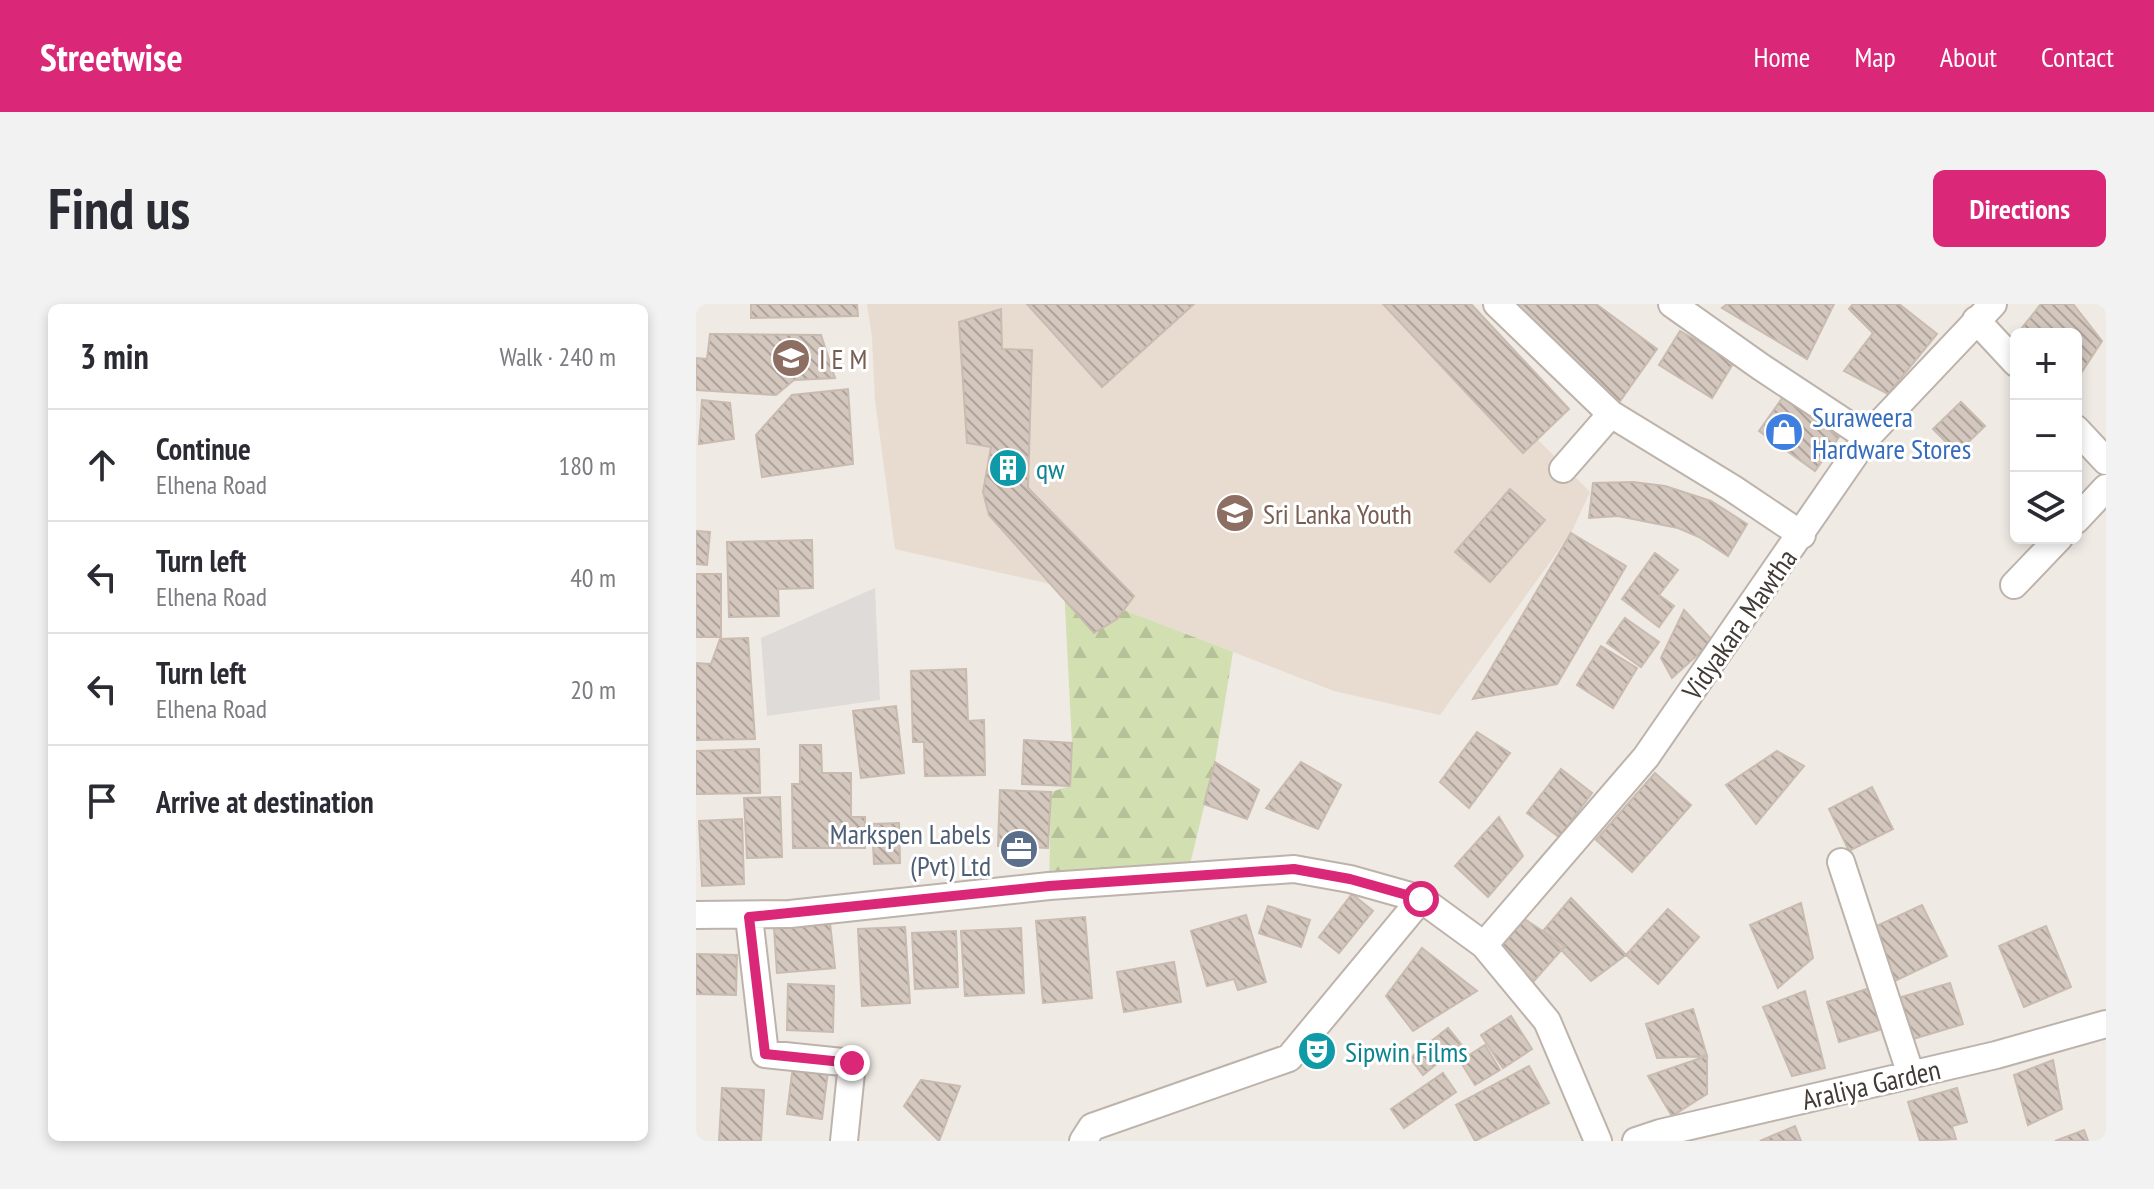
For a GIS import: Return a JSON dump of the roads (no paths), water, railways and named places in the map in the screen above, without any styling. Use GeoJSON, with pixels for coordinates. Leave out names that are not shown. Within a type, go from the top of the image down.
{"type":"FeatureCollection","features":[{"type":"Feature","properties":{"kind":"street"},"geometry":{"type":"LineString","coordinates":[[1497,304],[1611,414],[1802,535]]}},
{"type":"Feature","properties":{"kind":"street"},"geometry":{"type":"LineString","coordinates":[[1672,304],[1867,437]]}},
{"type":"Feature","properties":{"kind":"street"},"geometry":{"type":"LineString","coordinates":[[1984,312],[2010,353]]}},
{"type":"Feature","properties":{"kind":"street","name":"Vidyakara Mawtha"},"geometry":{"type":"LineString","coordinates":[[1484,945],[1646,757],[1867,437],[1984,312]]}},
{"type":"Feature","properties":{"kind":"street"},"geometry":{"type":"LineString","coordinates":[[1563,469],[1611,414]]}},
{"type":"Feature","properties":{"kind":"street"},"geometry":{"type":"LineString","coordinates":[[2082,435],[2106,461]]}},
{"type":"Feature","properties":{"kind":"street"},"geometry":{"type":"LineString","coordinates":[[2082,514],[2106,488]]}},
{"type":"Feature","properties":{"kind":"street"},"geometry":{"type":"LineString","coordinates":[[2014,585],[2053,544]]}},
{"type":"Feature","properties":{"kind":"street"},"geometry":{"type":"LineString","coordinates":[[1841,862],[1911,1075]]}},
{"type":"Feature","properties":{"kind":"street"},"geometry":{"type":"LineString","coordinates":[[696,915],[749,917],[1049,886],[1294,869],[1350,879],[1421,899],[1484,945],[1547,1021],[1598,1141]]}},
{"type":"Feature","properties":{"kind":"street"},"geometry":{"type":"LineString","coordinates":[[1087,1134],[1289,1058],[1421,899]]}},
{"type":"Feature","properties":{"kind":"street"},"geometry":{"type":"LineString","coordinates":[[749,917],[765,1054],[852,1063],[844,1141]]}},
{"type":"Feature","properties":{"kind":"street","name":"Araliya Garden"},"geometry":{"type":"LineString","coordinates":[[1636,1141],[1996,1055],[2106,1024]]}},
{"type":"Feature","properties":{"kind":"place","name":"I E M"},"geometry":{"type":"Point","coordinates":[791,358]}},
{"type":"Feature","properties":{"kind":"place","name":"Suraweera Hardware Stores"},"geometry":{"type":"Point","coordinates":[1784,432]}},
{"type":"Feature","properties":{"kind":"place","name":"qw"},"geometry":{"type":"Point","coordinates":[1008,468]}},
{"type":"Feature","properties":{"kind":"place","name":"Sri Lanka Youth"},"geometry":{"type":"Point","coordinates":[1235,513]}},
{"type":"Feature","properties":{"kind":"place","name":"Markspen Labels (Pvt) Ltd"},"geometry":{"type":"Point","coordinates":[1019,849]}},
{"type":"Feature","properties":{"kind":"place","name":"Sipwin Films"},"geometry":{"type":"Point","coordinates":[1317,1051]}}]}
